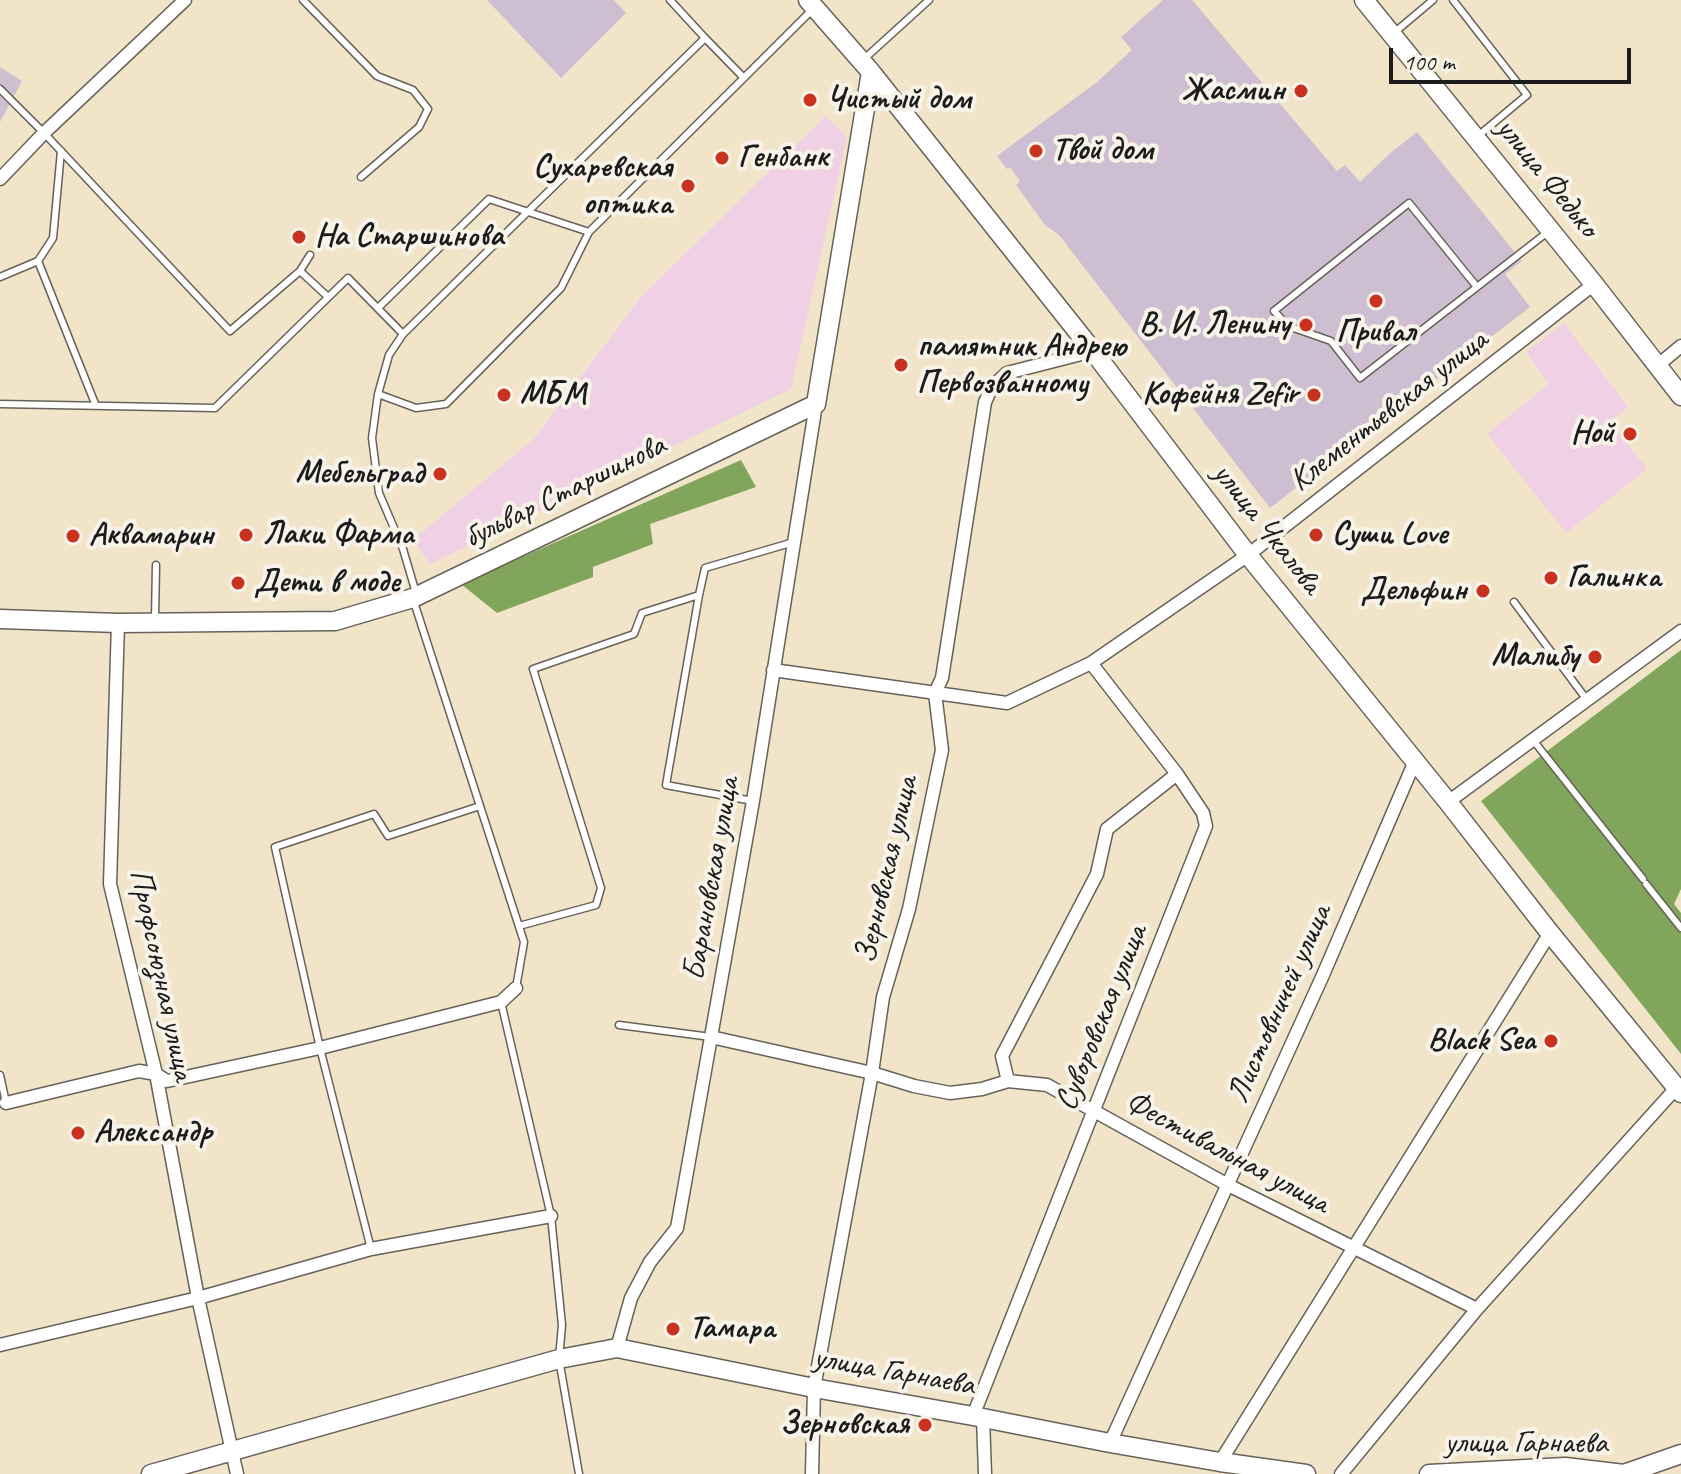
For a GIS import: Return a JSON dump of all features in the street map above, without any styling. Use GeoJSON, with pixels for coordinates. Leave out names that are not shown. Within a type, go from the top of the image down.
{"type":"FeatureCollection","features":[{"type":"Feature","properties":{"kind":"street"},"geometry":{"type":"LineString","coordinates":[[0,179],[44,133],[185,0]]}},
{"type":"Feature","properties":{"kind":"street","name":"улица Федько"},"geometry":{"type":"LineString","coordinates":[[1364,0],[1681,396]]}},
{"type":"Feature","properties":{"kind":"street","name":"улица Чкалова"},"geometry":{"type":"LineString","coordinates":[[811,4],[866,67],[1093,351],[1248,555],[1679,1090]]}},
{"type":"Feature","properties":{"kind":"street"},"geometry":{"type":"LineString","coordinates":[[816,404],[866,67]]}},
{"type":"Feature","properties":{"kind":"street","name":"Клементьевская улица"},"geometry":{"type":"LineString","coordinates":[[773,670],[1007,703],[1091,663],[1248,555],[1594,284]]}},
{"type":"Feature","properties":{"kind":"street"},"geometry":{"type":"LineString","coordinates":[[1657,366],[1681,346]]}},
{"type":"Feature","properties":{"kind":"street","name":"Зерновская улица"},"geometry":{"type":"LineString","coordinates":[[812,1474],[814,1388],[883,997],[909,909],[942,750],[935,693],[942,678],[985,402],[992,387],[1007,373],[1093,351]]}},
{"type":"Feature","properties":{"kind":"street","name":"Барановская улица"},"geometry":{"type":"LineString","coordinates":[[617,1348],[631,1298],[650,1262],[677,1228],[753,801],[816,404]]}},
{"type":"Feature","properties":{"kind":"street","name":"бульвар Старшинова"},"geometry":{"type":"LineString","coordinates":[[0,619],[118,623],[335,621],[415,597],[816,404]]}},
{"type":"Feature","properties":{"kind":"street","name":"Профсоюзная улица"},"geometry":{"type":"LineString","coordinates":[[118,623],[110,884],[156,1074],[198,1298],[237,1474]]}},
{"type":"Feature","properties":{"kind":"street"},"geometry":{"type":"LineString","coordinates":[[1448,802],[1681,631]]}},
{"type":"Feature","properties":{"kind":"street","name":"Суворовская улица"},"geometry":{"type":"LineString","coordinates":[[985,1474],[978,1417],[1093,1111],[1206,826],[1203,813],[1177,774],[1091,663]]}},
{"type":"Feature","properties":{"kind":"street","name":"Листовничей улица"},"geometry":{"type":"LineString","coordinates":[[1110,1443],[1323,975],[1415,761]]}},
{"type":"Feature","properties":{"kind":"street"},"geometry":{"type":"LineString","coordinates":[[1008,1081],[1002,1056],[1097,874],[1107,829],[1177,774]]}},
{"type":"Feature","properties":{"kind":"street"},"geometry":{"type":"LineString","coordinates":[[1220,1462],[1550,933]]}},
{"type":"Feature","properties":{"kind":"street"},"geometry":{"type":"LineString","coordinates":[[6,1103],[139,1071],[156,1074],[167,1081],[320,1048],[501,1002],[516,988]]}},
{"type":"Feature","properties":{"kind":"street","name":"Фестивальная улица"},"geometry":{"type":"LineString","coordinates":[[711,1037],[950,1093],[982,1089],[1008,1081],[1047,1085],[1228,1185],[1477,1309]]}},
{"type":"Feature","properties":{"kind":"street"},"geometry":{"type":"LineString","coordinates":[[1341,1474],[1477,1309],[1679,1090]]}},
{"type":"Feature","properties":{"kind":"street"},"geometry":{"type":"LineString","coordinates":[[0,1345],[198,1298],[371,1249],[551,1216]]}},
{"type":"Feature","properties":{"kind":"street","name":"улица Гарнаева"},"geometry":{"type":"LineString","coordinates":[[151,1474],[559,1359],[617,1348],[1110,1443],[1306,1474]]}},
{"type":"Feature","properties":{"kind":"street"},"geometry":{"type":"LineString","coordinates":[[1624,1474],[1681,1454]]}},
{"type":"Feature","properties":{"kind":"street","name":"улица Гарнаева"},"geometry":{"type":"LineString","coordinates":[[1429,1474],[1565,1467],[1624,1474]]}},
{"type":"Feature","properties":{"kind":"lane"},"geometry":{"type":"LineString","coordinates":[[303,0],[377,76],[413,90],[428,109],[419,127],[361,177]]}},
{"type":"Feature","properties":{"kind":"lane"},"geometry":{"type":"LineString","coordinates":[[670,0],[744,78]]}},
{"type":"Feature","properties":{"kind":"lane"},"geometry":{"type":"LineString","coordinates":[[866,67],[929,0]]}},
{"type":"Feature","properties":{"kind":"lane"},"geometry":{"type":"LineString","coordinates":[[1392,35],[1433,0]]}},
{"type":"Feature","properties":{"kind":"lane"},"geometry":{"type":"LineString","coordinates":[[1453,0],[1527,95],[1475,138]]}},
{"type":"Feature","properties":{"kind":"lane"},"geometry":{"type":"LineString","coordinates":[[378,394],[416,408],[446,404],[561,288],[589,232],[744,78],[811,4]]}},
{"type":"Feature","properties":{"kind":"lane"},"geometry":{"type":"LineString","coordinates":[[516,988],[524,942],[415,597],[403,549],[379,493],[372,438],[378,394],[389,355],[403,334],[705,38]]}},
{"type":"Feature","properties":{"kind":"lane"},"geometry":{"type":"LineString","coordinates":[[0,89],[230,331],[300,271],[310,255]]}},
{"type":"Feature","properties":{"kind":"lane"},"geometry":{"type":"LineString","coordinates":[[0,277],[38,261],[53,238],[61,151]]}},
{"type":"Feature","properties":{"kind":"lane"},"geometry":{"type":"LineString","coordinates":[[378,308],[489,199],[589,232]]}},
{"type":"Feature","properties":{"kind":"lane"},"geometry":{"type":"LineString","coordinates":[[1477,287],[1409,203],[1274,311],[1288,326],[1331,341],[1360,378],[1477,287],[1550,230]]}},
{"type":"Feature","properties":{"kind":"lane"},"geometry":{"type":"LineString","coordinates":[[38,261],[96,406]]}},
{"type":"Feature","properties":{"kind":"lane"},"geometry":{"type":"LineString","coordinates":[[300,271],[328,297]]}},
{"type":"Feature","properties":{"kind":"lane"},"geometry":{"type":"LineString","coordinates":[[0,404],[215,408],[348,278],[403,334]]}},
{"type":"Feature","properties":{"kind":"lane"},"geometry":{"type":"LineString","coordinates":[[753,801],[666,785],[705,568],[794,542]]}},
{"type":"Feature","properties":{"kind":"lane"},"geometry":{"type":"LineString","coordinates":[[155,623],[156,565]]}},
{"type":"Feature","properties":{"kind":"lane"},"geometry":{"type":"LineString","coordinates":[[519,926],[596,905],[601,888],[533,669],[634,634],[642,613],[699,595]]}},
{"type":"Feature","properties":{"kind":"lane"},"geometry":{"type":"LineString","coordinates":[[1514,602],[1587,700]]}},
{"type":"Feature","properties":{"kind":"lane"},"geometry":{"type":"LineString","coordinates":[[1533,740],[1681,928]]}},
{"type":"Feature","properties":{"kind":"lane"},"geometry":{"type":"LineString","coordinates":[[371,1249],[320,1048],[275,847],[374,814],[388,836],[480,806]]}},
{"type":"Feature","properties":{"kind":"lane"},"geometry":{"type":"LineString","coordinates":[[501,1002],[551,1216],[562,1325],[559,1359],[579,1474]]}},
{"type":"Feature","properties":{"kind":"lane"},"geometry":{"type":"LineString","coordinates":[[619,1025],[711,1037]]}},
{"type":"Feature","properties":{"kind":"lane"},"geometry":{"type":"LineString","coordinates":[[0,1075],[6,1103]]}},
{"type":"Feature","properties":{"kind":"shaded area"},"geometry":{"type":"Polygon","coordinates":[[[487,0],[614,0],[626,13],[561,78],[487,0]]]}},
{"type":"Feature","properties":{"kind":"shaded area"},"geometry":{"type":"Polygon","coordinates":[[[1163,0],[1192,0],[1337,171],[1345,165],[1360,182],[1417,132],[1522,261],[1505,274],[1530,307],[1270,508],[1059,235],[1045,225],[1016,185],[1020,181],[997,156],[1097,82],[1132,50],[1121,37],[1163,0]]]}},
{"type":"Feature","properties":{"kind":"shaded area"},"geometry":{"type":"Polygon","coordinates":[[[0,67],[22,81],[0,122],[0,67]]]}},
{"type":"Feature","properties":{"kind":"shaded area"},"geometry":{"type":"Polygon","coordinates":[[[826,116],[847,137],[791,389],[430,564],[413,540],[534,439],[641,297],[826,116]]]}},
{"type":"Feature","properties":{"kind":"shaded area"},"geometry":{"type":"Polygon","coordinates":[[[1564,323],[1628,407],[1610,421],[1647,469],[1566,533],[1487,434],[1549,384],[1526,352],[1564,323]]]}},
{"type":"Feature","properties":{"kind":"green space"},"geometry":{"type":"Polygon","coordinates":[[[741,460],[756,487],[650,524],[653,544],[593,567],[593,577],[497,613],[461,584],[741,460]]]}},
{"type":"Feature","properties":{"kind":"green space"},"geometry":{"type":"Polygon","coordinates":[[[1681,650],[1681,889],[1674,904],[1681,913],[1681,1054],[1481,801],[1681,650]]]}},
{"type":"Feature","properties":{"kind":"place","name":"Жасмин"},"geometry":{"type":"Point","coordinates":[1301,91]}},
{"type":"Feature","properties":{"kind":"place","name":"Чистый дом"},"geometry":{"type":"Point","coordinates":[810,100]}},
{"type":"Feature","properties":{"kind":"place","name":"Твой дом"},"geometry":{"type":"Point","coordinates":[1036,151]}},
{"type":"Feature","properties":{"kind":"place","name":"Генбанк"},"geometry":{"type":"Point","coordinates":[722,158]}},
{"type":"Feature","properties":{"kind":"place","name":"Сухаревская оптика"},"geometry":{"type":"Point","coordinates":[688,186]}},
{"type":"Feature","properties":{"kind":"place","name":"На Старшинова"},"geometry":{"type":"Point","coordinates":[299,237]}},
{"type":"Feature","properties":{"kind":"place","name":"Привал"},"geometry":{"type":"Point","coordinates":[1376,301]}},
{"type":"Feature","properties":{"kind":"place","name":"В. И. Ленину"},"geometry":{"type":"Point","coordinates":[1306,325]}},
{"type":"Feature","properties":{"kind":"place","name":"памятник Андрею Первозванному"},"geometry":{"type":"Point","coordinates":[901,365]}},
{"type":"Feature","properties":{"kind":"place","name":"МБМ"},"geometry":{"type":"Point","coordinates":[504,395]}},
{"type":"Feature","properties":{"kind":"place","name":"Кофейня Zefir"},"geometry":{"type":"Point","coordinates":[1314,395]}},
{"type":"Feature","properties":{"kind":"place","name":"Ной"},"geometry":{"type":"Point","coordinates":[1630,434]}},
{"type":"Feature","properties":{"kind":"place","name":"Мебельград"},"geometry":{"type":"Point","coordinates":[440,474]}},
{"type":"Feature","properties":{"kind":"place","name":"Лаки Фарма"},"geometry":{"type":"Point","coordinates":[246,535]}},
{"type":"Feature","properties":{"kind":"place","name":"Суши Love"},"geometry":{"type":"Point","coordinates":[1316,535]}},
{"type":"Feature","properties":{"kind":"place","name":"Аквамарин"},"geometry":{"type":"Point","coordinates":[73,536]}},
{"type":"Feature","properties":{"kind":"place","name":"Галинка"},"geometry":{"type":"Point","coordinates":[1551,578]}},
{"type":"Feature","properties":{"kind":"place","name":"Дети в моде"},"geometry":{"type":"Point","coordinates":[238,583]}},
{"type":"Feature","properties":{"kind":"place","name":"Дельфин"},"geometry":{"type":"Point","coordinates":[1483,591]}},
{"type":"Feature","properties":{"kind":"place","name":"Малибу"},"geometry":{"type":"Point","coordinates":[1595,657]}},
{"type":"Feature","properties":{"kind":"place","name":"Black Sea"},"geometry":{"type":"Point","coordinates":[1551,1041]}},
{"type":"Feature","properties":{"kind":"place","name":"Александр"},"geometry":{"type":"Point","coordinates":[78,1133]}},
{"type":"Feature","properties":{"kind":"place","name":"Тамара"},"geometry":{"type":"Point","coordinates":[673,1329]}},
{"type":"Feature","properties":{"kind":"place","name":"Зерновская"},"geometry":{"type":"Point","coordinates":[925,1425]}}]}
